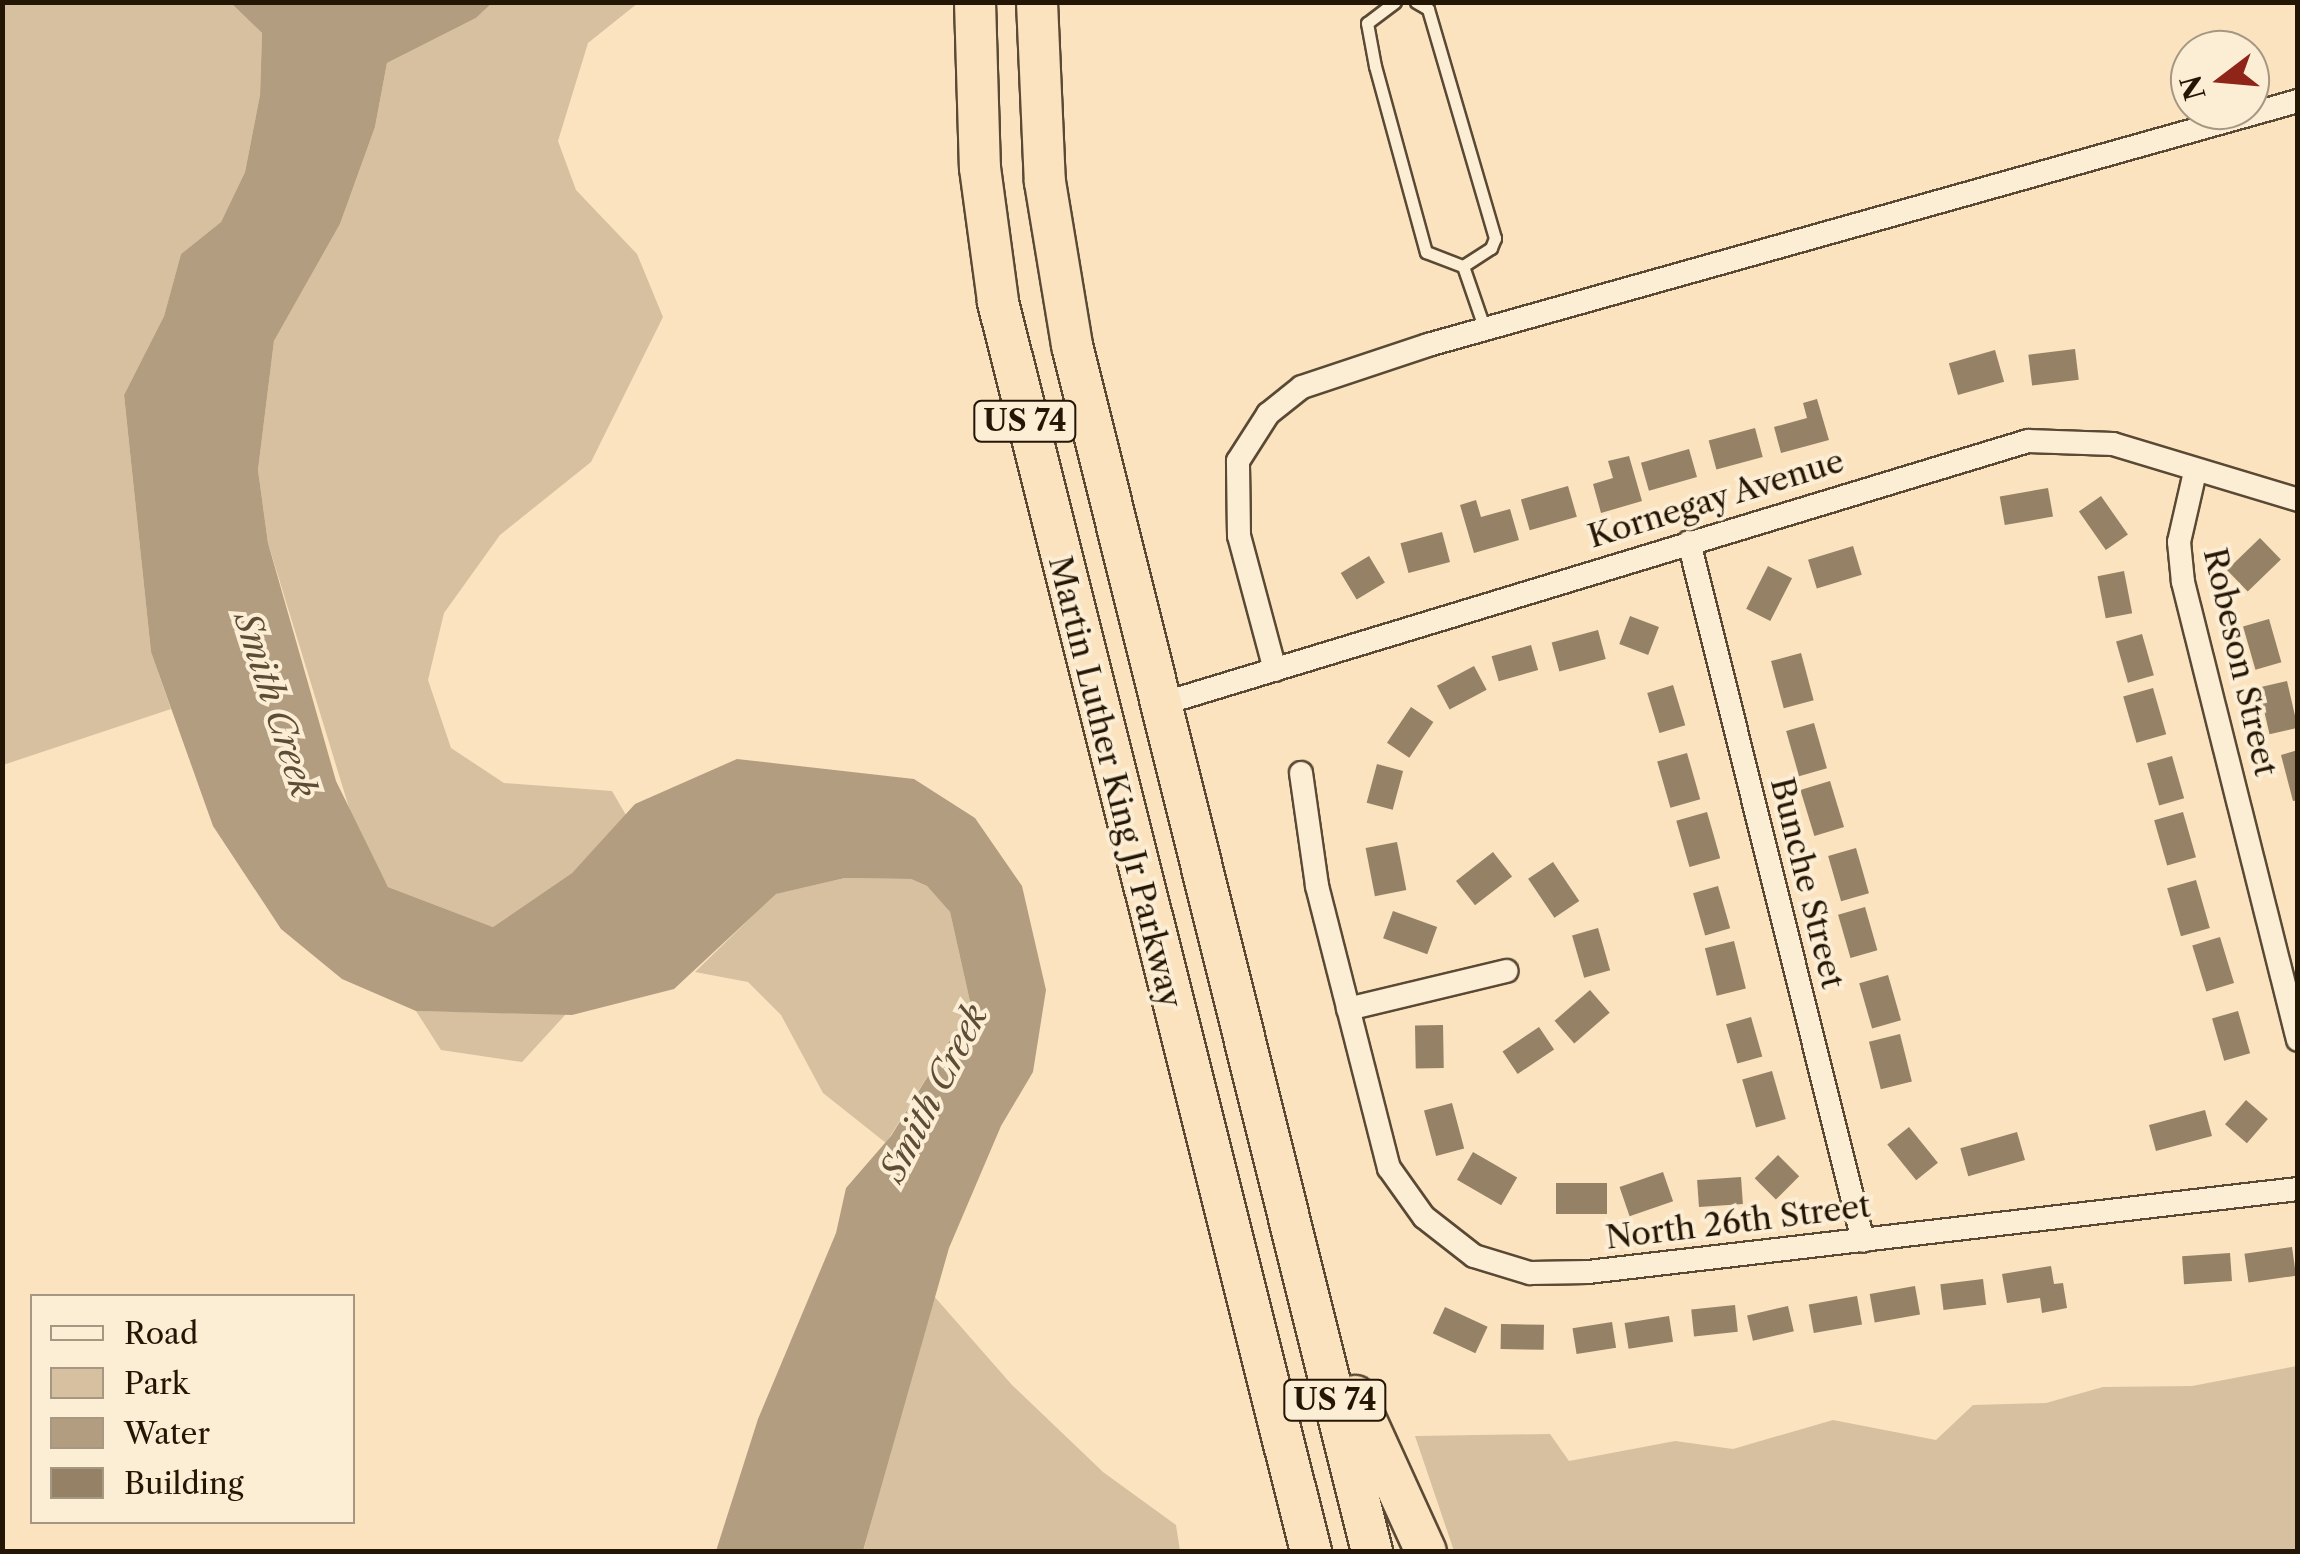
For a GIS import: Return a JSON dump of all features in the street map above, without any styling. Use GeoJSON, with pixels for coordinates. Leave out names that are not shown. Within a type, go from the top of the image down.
{"type":"FeatureCollection","features":[{"type":"Feature","properties":{"kind":"highway","name":"Martin Luther King Jr Parkway"},"geometry":{"type":"LineString","coordinates":[[975,2],[980,168],[998,302],[1311,1552]]}},
{"type":"Feature","properties":{"kind":"highway","name":"Martin Luther King Jr Parkway"},"geometry":{"type":"LineString","coordinates":[[1037,2],[1038,102],[1056,266],[1158,706],[1372,1552]]}},
{"type":"Feature","properties":{"kind":"highway"},"geometry":{"type":"LineString","coordinates":[[1298,1248],[1382,1462],[1426,1552]]}},
{"type":"Feature","properties":{"kind":"street"},"geometry":{"type":"LineString","coordinates":[[1276,670],[1238,536],[1238,461],[1268,414],[1302,387],[1484,330],[2298,101]]}},
{"type":"Feature","properties":{"kind":"street","name":"Kornegay Avenue"},"geometry":{"type":"LineString","coordinates":[[1158,706],[2028,442],[2113,444],[2298,500]]}},
{"type":"Feature","properties":{"kind":"street","name":"Robeson Street"},"geometry":{"type":"LineString","coordinates":[[2196,472],[2179,542],[2183,582],[2298,1040]]}},
{"type":"Feature","properties":{"kind":"street","name":"Bunche Street"},"geometry":{"type":"LineString","coordinates":[[1689,542],[1863,1241]]}},
{"type":"Feature","properties":{"kind":"street"},"geometry":{"type":"LineString","coordinates":[[1301,773],[1317,886],[1348,1009],[1506,971]]}},
{"type":"Feature","properties":{"kind":"street","name":"North 26th Street"},"geometry":{"type":"LineString","coordinates":[[1348,1009],[1389,1168],[1424,1216],[1474,1256],[1558,1274],[2298,1189]]}},
{"type":"Feature","properties":{"kind":"lane"},"geometry":{"type":"LineString","coordinates":[[1395,2],[1367,23],[1375,66],[1426,252],[1463,266]]}},
{"type":"Feature","properties":{"kind":"lane"},"geometry":{"type":"LineString","coordinates":[[1416,2],[1428,9],[1495,238],[1491,248],[1463,266]]}},
{"type":"Feature","properties":{"kind":"lane"},"geometry":{"type":"LineString","coordinates":[[1463,266],[1484,330]]}},
{"type":"Feature","properties":{"kind":"green space"},"geometry":{"type":"Polygon","coordinates":[[[3,3],[231,3],[262,33],[260,95],[245,172],[221,222],[181,254],[164,316],[124,395],[151,652],[171,709],[3,765],[3,3]]]}},
{"type":"Feature","properties":{"kind":"green space"},"geometry":{"type":"Polygon","coordinates":[[[492,3],[638,3],[588,43],[558,141],[576,190],[637,254],[663,317],[591,462],[500,535],[444,613],[428,680],[451,748],[504,783],[612,791],[626,815],[572,873],[493,927],[388,887],[354,824],[268,543],[258,470],[274,341],[340,224],[375,127],[387,63],[476,18],[492,3]]]}},
{"type":"Feature","properties":{"kind":"green space"},"geometry":{"type":"Polygon","coordinates":[[[845,878],[911,879],[927,886],[950,912],[971,1006],[886,1143],[823,1093],[781,1015],[748,982],[695,972],[775,894],[845,878]]]}},
{"type":"Feature","properties":{"kind":"green space"},"geometry":{"type":"Polygon","coordinates":[[[416,1011],[566,1014],[522,1062],[441,1050],[416,1011]]]}},
{"type":"Feature","properties":{"kind":"green space"},"geometry":{"type":"Polygon","coordinates":[[[933,1295],[1012,1385],[1103,1472],[1176,1525],[1180,1551],[863,1552],[933,1295]]]}},
{"type":"Feature","properties":{"kind":"green space"},"geometry":{"type":"Polygon","coordinates":[[[2297,1366],[2297,1551],[1454,1551],[1415,1436],[1550,1434],[1569,1461],[1675,1441],[1733,1449],[1833,1420],[1936,1440],[1973,1405],[2046,1403],[2103,1387],[2192,1386],[2297,1366]]]}},
{"type":"Feature","properties":{"kind":"water","name":"Smith Creek"},"geometry":{"type":"Polygon","coordinates":[[[231,3],[492,3],[476,18],[387,63],[375,127],[340,224],[274,341],[258,470],[268,543],[336,781],[388,887],[493,927],[572,873],[635,804],[737,759],[914,779],[975,818],[1022,886],[1046,990],[1033,1072],[1001,1126],[949,1248],[863,1551],[716,1551],[758,1419],[836,1233],[846,1188],[891,1136],[971,1006],[950,912],[927,886],[911,879],[845,878],[776,894],[674,989],[572,1015],[416,1011],[342,979],[281,929],[213,826],[151,652],[124,395],[164,316],[181,254],[221,222],[245,172],[260,95],[262,33],[231,3]]]}},
{"type":"Feature","properties":{"kind":"building"},"geometry":{"type":"Polygon","coordinates":[[[2075,349],[2079,380],[2032,385],[2028,355],[2075,349]]]}},
{"type":"Feature","properties":{"kind":"building"},"geometry":{"type":"Polygon","coordinates":[[[1995,350],[2004,382],[1958,395],[1949,363],[1995,350]]]}},
{"type":"Feature","properties":{"kind":"building"},"geometry":{"type":"Polygon","coordinates":[[[1817,399],[1829,440],[1781,453],[1774,427],[1807,418],[1803,403],[1817,399]]]}},
{"type":"Feature","properties":{"kind":"building"},"geometry":{"type":"Polygon","coordinates":[[[1755,428],[1763,457],[1716,469],[1709,440],[1755,428]]]}},
{"type":"Feature","properties":{"kind":"building"},"geometry":{"type":"Polygon","coordinates":[[[1689,449],[1697,477],[1649,491],[1641,463],[1689,449]]]}},
{"type":"Feature","properties":{"kind":"building"},"geometry":{"type":"Polygon","coordinates":[[[1629,456],[1642,501],[1601,513],[1593,484],[1613,478],[1608,461],[1629,456]]]}},
{"type":"Feature","properties":{"kind":"building"},"geometry":{"type":"Polygon","coordinates":[[[1568,486],[1577,517],[1530,530],[1521,500],[1568,486]]]}},
{"type":"Feature","properties":{"kind":"building"},"geometry":{"type":"Polygon","coordinates":[[[2048,488],[2053,517],[2005,525],[2000,497],[2048,488]]]}},
{"type":"Feature","properties":{"kind":"building"},"geometry":{"type":"Polygon","coordinates":[[[2101,496],[2128,535],[2106,550],[2079,511],[2101,496]]]}},
{"type":"Feature","properties":{"kind":"building"},"geometry":{"type":"Polygon","coordinates":[[[1476,500],[1481,517],[1510,509],[1519,540],[1474,553],[1460,505],[1476,500]]]}},
{"type":"Feature","properties":{"kind":"building"},"geometry":{"type":"Polygon","coordinates":[[[1442,532],[1450,562],[1408,573],[1400,543],[1442,532]]]}},
{"type":"Feature","properties":{"kind":"building"},"geometry":{"type":"Polygon","coordinates":[[[2260,538],[2281,560],[2248,592],[2227,570],[2260,538]]]}},
{"type":"Feature","properties":{"kind":"building"},"geometry":{"type":"Polygon","coordinates":[[[1853,546],[1862,575],[1817,588],[1808,560],[1853,546]]]}},
{"type":"Feature","properties":{"kind":"building"},"geometry":{"type":"Polygon","coordinates":[[[1369,556],[1385,583],[1357,600],[1341,573],[1369,556]]]}},
{"type":"Feature","properties":{"kind":"building"},"geometry":{"type":"Polygon","coordinates":[[[1768,566],[1792,578],[1770,621],[1746,609],[1768,566]]]}},
{"type":"Feature","properties":{"kind":"building"},"geometry":{"type":"Polygon","coordinates":[[[2124,571],[2132,613],[2106,618],[2097,576],[2124,571]]]}},
{"type":"Feature","properties":{"kind":"building"},"geometry":{"type":"Polygon","coordinates":[[[1630,616],[1659,627],[1648,655],[1619,644],[1630,616]]]}},
{"type":"Feature","properties":{"kind":"building"},"geometry":{"type":"Polygon","coordinates":[[[2269,619],[2281,662],[2255,670],[2243,626],[2269,619]]]}},
{"type":"Feature","properties":{"kind":"building"},"geometry":{"type":"Polygon","coordinates":[[[1598,630],[1606,659],[1559,671],[1552,642],[1598,630]]]}},
{"type":"Feature","properties":{"kind":"building"},"geometry":{"type":"Polygon","coordinates":[[[2142,634],[2154,675],[2128,683],[2116,641],[2142,634]]]}},
{"type":"Feature","properties":{"kind":"building"},"geometry":{"type":"Polygon","coordinates":[[[1531,645],[1538,670],[1499,681],[1492,656],[1531,645]]]}},
{"type":"Feature","properties":{"kind":"building"},"geometry":{"type":"Polygon","coordinates":[[[1801,653],[1814,700],[1784,708],[1771,661],[1801,653]]]}},
{"type":"Feature","properties":{"kind":"building"},"geometry":{"type":"Polygon","coordinates":[[[1474,666],[1487,690],[1450,710],[1437,686],[1474,666]]]}},
{"type":"Feature","properties":{"kind":"building"},"geometry":{"type":"Polygon","coordinates":[[[2287,681],[2298,728],[2270,734],[2259,688],[2287,681]]]}},
{"type":"Feature","properties":{"kind":"building"},"geometry":{"type":"Polygon","coordinates":[[[1673,685],[1685,725],[1659,733],[1647,693],[1673,685]]]}},
{"type":"Feature","properties":{"kind":"building"},"geometry":{"type":"Polygon","coordinates":[[[2153,688],[2166,734],[2136,743],[2123,697],[2153,688]]]}},
{"type":"Feature","properties":{"kind":"building"},"geometry":{"type":"Polygon","coordinates":[[[1411,707],[1433,722],[1409,758],[1387,743],[1411,707]]]}},
{"type":"Feature","properties":{"kind":"building"},"geometry":{"type":"Polygon","coordinates":[[[1814,723],[1827,768],[1799,776],[1786,731],[1814,723]]]}},
{"type":"Feature","properties":{"kind":"building"},"geometry":{"type":"Polygon","coordinates":[[[2298,750],[2298,800],[2293,801],[2281,755],[2298,750]]]}},
{"type":"Feature","properties":{"kind":"building"},"geometry":{"type":"Polygon","coordinates":[[[1687,753],[1700,799],[1670,808],[1657,762],[1687,753]]]}},
{"type":"Feature","properties":{"kind":"building"},"geometry":{"type":"Polygon","coordinates":[[[2172,756],[2184,798],[2159,805],[2147,763],[2172,756]]]}},
{"type":"Feature","properties":{"kind":"building"},"geometry":{"type":"Polygon","coordinates":[[[1377,764],[1403,771],[1393,810],[1367,803],[1377,764]]]}},
{"type":"Feature","properties":{"kind":"building"},"geometry":{"type":"Polygon","coordinates":[[[1830,781],[1844,827],[1814,836],[1800,790],[1830,781]]]}},
{"type":"Feature","properties":{"kind":"building"},"geometry":{"type":"Polygon","coordinates":[[[1707,812],[1720,858],[1689,867],[1676,821],[1707,812]]]}},
{"type":"Feature","properties":{"kind":"building"},"geometry":{"type":"Polygon","coordinates":[[[2183,812],[2196,857],[2167,865],[2154,820],[2183,812]]]}},
{"type":"Feature","properties":{"kind":"building"},"geometry":{"type":"Polygon","coordinates":[[[1397,842],[1406,890],[1375,896],[1366,848],[1397,842]]]}},
{"type":"Feature","properties":{"kind":"building"},"geometry":{"type":"Polygon","coordinates":[[[1856,848],[1869,893],[1841,901],[1828,856],[1856,848]]]}},
{"type":"Feature","properties":{"kind":"building"},"geometry":{"type":"Polygon","coordinates":[[[1493,852],[1512,876],[1475,905],[1456,881],[1493,852]]]}},
{"type":"Feature","properties":{"kind":"building"},"geometry":{"type":"Polygon","coordinates":[[[1553,862],[1579,901],[1554,918],[1528,879],[1553,862]]]}},
{"type":"Feature","properties":{"kind":"building"},"geometry":{"type":"Polygon","coordinates":[[[2196,880],[2210,928],[2181,936],[2167,888],[2196,880]]]}},
{"type":"Feature","properties":{"kind":"building"},"geometry":{"type":"Polygon","coordinates":[[[1718,886],[1730,928],[1705,935],[1693,893],[1718,886]]]}},
{"type":"Feature","properties":{"kind":"building"},"geometry":{"type":"Polygon","coordinates":[[[1865,907],[1877,950],[1850,958],[1838,915],[1865,907]]]}},
{"type":"Feature","properties":{"kind":"building"},"geometry":{"type":"Polygon","coordinates":[[[1393,911],[1437,927],[1427,954],[1383,938],[1393,911]]]}},
{"type":"Feature","properties":{"kind":"building"},"geometry":{"type":"Polygon","coordinates":[[[1598,928],[1610,970],[1584,978],[1572,935],[1598,928]]]}},
{"type":"Feature","properties":{"kind":"building"},"geometry":{"type":"Polygon","coordinates":[[[2220,937],[2234,983],[2206,991],[2192,945],[2220,937]]]}},
{"type":"Feature","properties":{"kind":"building"},"geometry":{"type":"Polygon","coordinates":[[[1734,941],[1746,989],[1717,996],[1705,948],[1734,941]]]}},
{"type":"Feature","properties":{"kind":"building"},"geometry":{"type":"Polygon","coordinates":[[[1888,975],[1901,1020],[1872,1028],[1859,983],[1888,975]]]}},
{"type":"Feature","properties":{"kind":"building"},"geometry":{"type":"Polygon","coordinates":[[[1590,990],[1610,1013],[1574,1043],[1555,1021],[1590,990]]]}},
{"type":"Feature","properties":{"kind":"building"},"geometry":{"type":"Polygon","coordinates":[[[2238,1011],[2250,1053],[2224,1061],[2212,1018],[2238,1011]]]}},
{"type":"Feature","properties":{"kind":"building"},"geometry":{"type":"Polygon","coordinates":[[[1751,1017],[1762,1056],[1737,1064],[1726,1024],[1751,1017]]]}},
{"type":"Feature","properties":{"kind":"building"},"geometry":{"type":"Polygon","coordinates":[[[1415,1025],[1443,1025],[1444,1068],[1416,1068],[1415,1025]]]}},
{"type":"Feature","properties":{"kind":"building"},"geometry":{"type":"Polygon","coordinates":[[[1539,1027],[1554,1049],[1518,1074],[1503,1052],[1539,1027]]]}},
{"type":"Feature","properties":{"kind":"building"},"geometry":{"type":"Polygon","coordinates":[[[1900,1034],[1912,1082],[1881,1089],[1869,1042],[1900,1034]]]}},
{"type":"Feature","properties":{"kind":"building"},"geometry":{"type":"Polygon","coordinates":[[[1772,1071],[1786,1119],[1756,1128],[1742,1080],[1772,1071]]]}},
{"type":"Feature","properties":{"kind":"building"},"geometry":{"type":"Polygon","coordinates":[[[2246,1100],[2268,1119],[2247,1143],[2225,1124],[2246,1100]]]}},
{"type":"Feature","properties":{"kind":"building"},"geometry":{"type":"Polygon","coordinates":[[[1452,1103],[1464,1148],[1436,1156],[1424,1111],[1452,1103]]]}},
{"type":"Feature","properties":{"kind":"building"},"geometry":{"type":"Polygon","coordinates":[[[2205,1110],[2212,1136],[2156,1151],[2149,1125],[2205,1110]]]}},
{"type":"Feature","properties":{"kind":"building"},"geometry":{"type":"Polygon","coordinates":[[[1909,1127],[1938,1163],[1916,1180],[1887,1145],[1909,1127]]]}},
{"type":"Feature","properties":{"kind":"building"},"geometry":{"type":"Polygon","coordinates":[[[2017,1132],[2025,1160],[1968,1176],[1960,1148],[2017,1132]]]}},
{"type":"Feature","properties":{"kind":"building"},"geometry":{"type":"Polygon","coordinates":[[[1473,1152],[1517,1178],[1501,1205],[1457,1180],[1473,1152]]]}},
{"type":"Feature","properties":{"kind":"building"},"geometry":{"type":"Polygon","coordinates":[[[1778,1155],[1799,1176],[1776,1200],[1755,1178],[1778,1155]]]}},
{"type":"Feature","properties":{"kind":"building"},"geometry":{"type":"Polygon","coordinates":[[[1663,1172],[1673,1201],[1630,1216],[1620,1187],[1663,1172]]]}},
{"type":"Feature","properties":{"kind":"building"},"geometry":{"type":"Polygon","coordinates":[[[1741,1177],[1743,1204],[1699,1207],[1697,1180],[1741,1177]]]}},
{"type":"Feature","properties":{"kind":"building"},"geometry":{"type":"Polygon","coordinates":[[[1556,1183],[1607,1183],[1607,1214],[1556,1214],[1556,1183]]]}},
{"type":"Feature","properties":{"kind":"building"},"geometry":{"type":"Polygon","coordinates":[[[2292,1247],[2296,1276],[2249,1282],[2244,1254],[2292,1247]]]}},
{"type":"Feature","properties":{"kind":"building"},"geometry":{"type":"Polygon","coordinates":[[[2230,1253],[2232,1281],[2184,1284],[2182,1256],[2230,1253]]]}},
{"type":"Feature","properties":{"kind":"building"},"geometry":{"type":"Polygon","coordinates":[[[2051,1266],[2054,1284],[2063,1283],[2067,1308],[2042,1313],[2040,1298],[2007,1303],[2002,1274],[2051,1266]]]}},
{"type":"Feature","properties":{"kind":"building"},"geometry":{"type":"Polygon","coordinates":[[[1983,1279],[1986,1305],[1943,1310],[1940,1284],[1983,1279]]]}},
{"type":"Feature","properties":{"kind":"building"},"geometry":{"type":"Polygon","coordinates":[[[1915,1286],[1920,1315],[1875,1323],[1870,1294],[1915,1286]]]}},
{"type":"Feature","properties":{"kind":"building"},"geometry":{"type":"Polygon","coordinates":[[[1857,1296],[1862,1325],[1814,1333],[1809,1305],[1857,1296]]]}},
{"type":"Feature","properties":{"kind":"building"},"geometry":{"type":"Polygon","coordinates":[[[1735,1305],[1738,1332],[1694,1336],[1691,1310],[1735,1305]]]}},
{"type":"Feature","properties":{"kind":"building"},"geometry":{"type":"Polygon","coordinates":[[[1788,1306],[1794,1331],[1753,1341],[1747,1315],[1788,1306]]]}},
{"type":"Feature","properties":{"kind":"building"},"geometry":{"type":"Polygon","coordinates":[[[1445,1307],[1488,1327],[1475,1353],[1433,1333],[1445,1307]]]}},
{"type":"Feature","properties":{"kind":"building"},"geometry":{"type":"Polygon","coordinates":[[[1669,1316],[1673,1342],[1629,1349],[1625,1323],[1669,1316]]]}},
{"type":"Feature","properties":{"kind":"building"},"geometry":{"type":"Polygon","coordinates":[[[1612,1322],[1616,1348],[1577,1354],[1572,1328],[1612,1322]]]}},
{"type":"Feature","properties":{"kind":"building"},"geometry":{"type":"Polygon","coordinates":[[[1501,1324],[1544,1325],[1544,1350],[1501,1349],[1501,1324]]]}}]}
